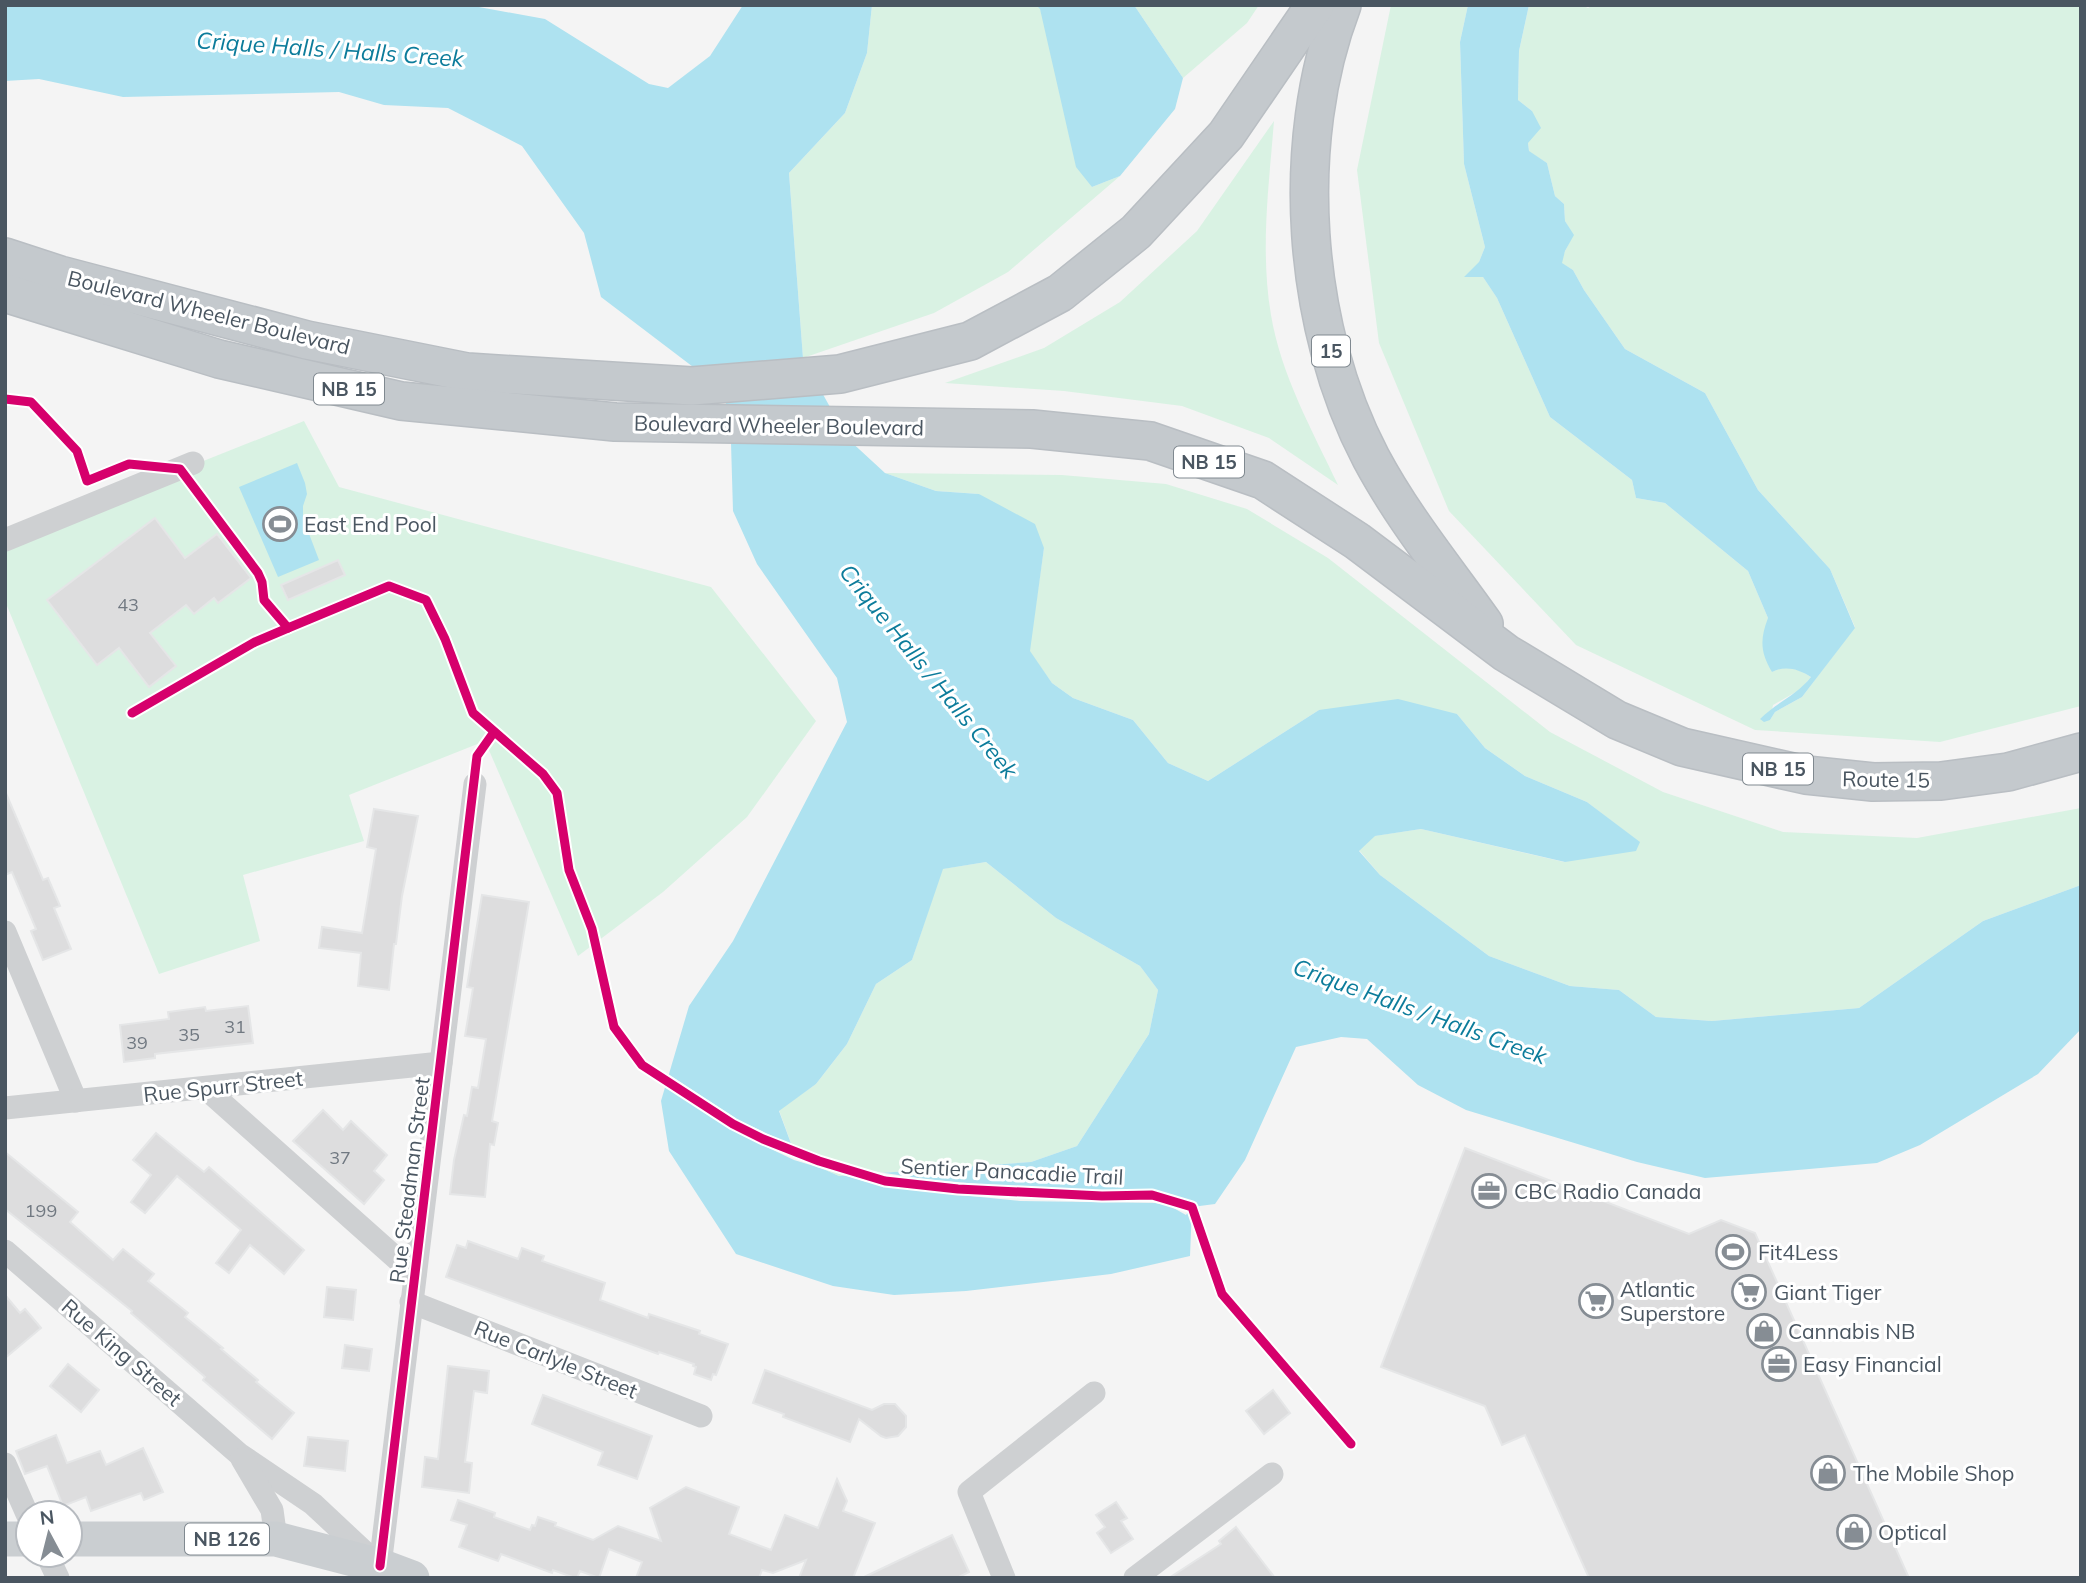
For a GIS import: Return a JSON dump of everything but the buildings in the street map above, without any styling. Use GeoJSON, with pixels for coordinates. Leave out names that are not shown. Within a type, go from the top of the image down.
{"type":"FeatureCollection","features":[{"type":"Feature","properties":{"kind":"highway","name":"Boulevard Wheeler Boulevard"},"geometry":{"type":"LineString","coordinates":[[5,257],[60,275],[307,340],[467,372],[692,386],[840,374],[970,341],[1060,293],[1136,232],[1226,135],[1315,5]]}},
{"type":"Feature","properties":{"kind":"highway","name":"15"},"geometry":{"type":"LineString","coordinates":[[1342,5],[1318,93],[1310,167],[1311,242],[1321,316],[1341,388],[1370,456],[1407,521],[1506,653]]}},
{"type":"Feature","properties":{"kind":"highway","name":"Boulevard Wheeler Boulevard"},"geometry":{"type":"LineString","coordinates":[[5,293],[219,359],[401,401],[615,422],[1032,429],[1150,441],[1263,480],[1357,541],[1506,653]]}},
{"type":"Feature","properties":{"kind":"highway","name":"Route 15"},"geometry":{"type":"LineString","coordinates":[[1506,653],[1617,720],[1682,747],[1806,775],[1873,782],[1941,780],[2008,772],[2078,754]]}},
{"type":"Feature","properties":{"kind":"main road","name":"NB 126"},"geometry":{"type":"LineString","coordinates":[[84,1539],[276,1539],[383,1572],[412,1578]]}},
{"type":"Feature","properties":{"kind":"street"},"geometry":{"type":"LineString","coordinates":[[5,540],[193,463]]}},
{"type":"Feature","properties":{"kind":"street","name":"Rue Steadman Street"},"geometry":{"type":"LineString","coordinates":[[383,1572],[411,1302],[475,784]]}},
{"type":"Feature","properties":{"kind":"street"},"geometry":{"type":"LineString","coordinates":[[5,932],[76,1101]]}},
{"type":"Feature","properties":{"kind":"street","name":"Rue Spurr Street"},"geometry":{"type":"LineString","coordinates":[[5,1108],[441,1063]]}},
{"type":"Feature","properties":{"kind":"street"},"geometry":{"type":"LineString","coordinates":[[205,1088],[415,1275]]}},
{"type":"Feature","properties":{"kind":"street","name":"Rue King Street"},"geometry":{"type":"LineString","coordinates":[[5,1251],[239,1454],[313,1504],[383,1572]]}},
{"type":"Feature","properties":{"kind":"street","name":"Rue Carlyle Street"},"geometry":{"type":"LineString","coordinates":[[411,1302],[701,1416]]}},
{"type":"Feature","properties":{"kind":"street"},"geometry":{"type":"LineString","coordinates":[[1004,1578],[969,1492],[1094,1393]]}},
{"type":"Feature","properties":{"kind":"street","name":"Rue King Street"},"geometry":{"type":"LineString","coordinates":[[239,1454],[272,1510],[276,1539]]}},
{"type":"Feature","properties":{"kind":"street"},"geometry":{"type":"LineString","coordinates":[[5,1464],[20,1499]]}},
{"type":"Feature","properties":{"kind":"street"},"geometry":{"type":"LineString","coordinates":[[1135,1578],[1272,1474]]}},
{"type":"Feature","properties":{"kind":"green space"},"geometry":{"type":"Polygon","coordinates":[[[872,5],[1036,5],[1040,8],[1092,187],[1120,176],[1008,272],[934,313],[803,358],[789,173],[845,113],[867,53],[872,5]]]}},
{"type":"Feature","properties":{"kind":"green space"},"geometry":{"type":"Polygon","coordinates":[[[1134,5],[1259,5],[1247,23],[1183,78],[1134,5]]]}},
{"type":"Feature","properties":{"kind":"green space"},"geometry":{"type":"Polygon","coordinates":[[[1391,5],[1468,5],[1460,42],[1464,164],[1485,247],[1479,262],[1483,277],[1497,298],[1550,417],[1632,480],[1636,498],[1665,503],[1748,571],[1768,618],[1772,672],[1792,668],[1811,677],[1801,689],[1773,705],[1770,720],[1775,712],[1802,697],[1855,627],[1830,569],[1758,490],[1705,393],[1625,349],[1573,270],[1561,263],[1573,235],[1565,221],[1564,204],[1555,196],[1547,163],[1529,152],[1532,111],[1518,100],[1519,51],[1529,5],[1581,5],[1588,8],[1593,5],[2081,5],[2081,706],[1940,742],[1755,730],[1576,645],[1449,511],[1379,343],[1357,170],[1391,5]]]}},
{"type":"Feature","properties":{"kind":"green space"},"geometry":{"type":"Polygon","coordinates":[[[1274,121],[1266,242],[1271,315],[1290,381],[1338,485],[1269,438],[1182,406],[1064,391],[945,383],[1044,348],[1120,302],[1197,231],[1274,121]]]}},
{"type":"Feature","properties":{"kind":"green space"},"geometry":{"type":"Polygon","coordinates":[[[304,421],[339,487],[711,587],[816,721],[747,817],[663,892],[578,956],[485,741],[349,795],[364,841],[243,875],[260,941],[159,974],[5,601],[5,540],[304,421]]]}},
{"type":"Feature","properties":{"kind":"green space"},"geometry":{"type":"Polygon","coordinates":[[[885,473],[1062,475],[1166,484],[1247,509],[1328,558],[1550,732],[1663,792],[1783,832],[1917,838],[2081,808],[2081,885],[1983,921],[1859,1008],[1712,1021],[1656,1017],[1619,990],[1570,986],[1489,956],[1380,875],[1359,850],[1374,836],[1421,829],[1564,862],[1639,842],[1587,802],[1525,776],[1485,748],[1457,714],[1319,710],[1208,781],[1168,763],[1133,720],[1073,698],[1052,683],[1029,651],[1044,548],[979,494],[936,491],[885,473]]]}},
{"type":"Feature","properties":{"kind":"green space"},"geometry":{"type":"Polygon","coordinates":[[[986,862],[1056,918],[1140,966],[1158,990],[1149,1034],[1077,1146],[1031,1162],[839,1176],[796,1157],[779,1110],[816,1084],[847,1044],[876,984],[912,960],[942,869],[986,862]]]}},
{"type":"Feature","properties":{"kind":"water","name":"Crique Halls / Halls Creek"},"geometry":{"type":"Polygon","coordinates":[[[5,5],[468,5],[545,19],[649,84],[668,88],[710,56],[743,5],[872,5],[867,53],[845,113],[789,173],[803,358],[847,438],[885,473],[936,491],[979,494],[1035,524],[1044,548],[1030,651],[1052,683],[1073,698],[1133,720],[1168,763],[1208,781],[1319,710],[1398,699],[1457,714],[1485,748],[1525,776],[1587,802],[1640,842],[1636,851],[1565,862],[1421,829],[1375,836],[1359,851],[1380,875],[1489,956],[1570,986],[1619,990],[1656,1017],[1712,1021],[1859,1008],[1983,921],[2081,885],[2081,1029],[2038,1074],[1920,1145],[1877,1163],[1705,1178],[1637,1162],[1466,1110],[1418,1085],[1367,1039],[1341,1037],[1296,1047],[1245,1160],[1215,1204],[1192,1207],[1190,1256],[1111,1274],[966,1291],[894,1295],[833,1286],[736,1254],[669,1151],[661,1101],[689,1006],[733,941],[847,722],[837,678],[757,564],[733,511],[730,409],[705,376],[601,297],[584,233],[522,146],[448,108],[384,105],[339,92],[123,97],[39,79],[5,81],[5,5]],[[986,862],[943,869],[912,960],[876,984],[847,1044],[816,1084],[779,1111],[796,1157],[839,1176],[1031,1162],[1077,1146],[1149,1034],[1158,990],[1140,966],[1056,918],[986,862]]]}},
{"type":"Feature","properties":{"kind":"water"},"geometry":{"type":"Polygon","coordinates":[[[1036,5],[1134,5],[1183,78],[1175,109],[1120,176],[1092,187],[1076,167],[1040,9],[1036,5]]]}},
{"type":"Feature","properties":{"kind":"water"},"geometry":{"type":"Polygon","coordinates":[[[1468,5],[1529,5],[1519,51],[1518,100],[1532,111],[1541,128],[1528,143],[1529,151],[1547,163],[1555,196],[1564,204],[1565,221],[1574,235],[1562,263],[1573,270],[1625,349],[1705,393],[1758,490],[1830,569],[1855,628],[1802,697],[1775,712],[1770,720],[1764,722],[1760,719],[1800,689],[1811,677],[1792,669],[1772,672],[1762,645],[1768,618],[1748,571],[1665,503],[1636,498],[1632,480],[1550,417],[1497,298],[1483,277],[1464,277],[1479,262],[1485,247],[1464,164],[1460,42],[1468,5]]]}},
{"type":"Feature","properties":{"kind":"water","name":"East End Pool"},"geometry":{"type":"Polygon","coordinates":[[[297,463],[307,494],[303,518],[319,560],[278,577],[239,487],[297,463]]]}},
{"type":"Feature","properties":{"kind":"pier"},"geometry":{"type":"Polygon","coordinates":[[[665,1072],[738,1120],[796,1147],[798,1155],[840,1173],[872,1171],[1021,1188],[1152,1191],[1174,1195],[1193,1205],[1186,1215],[1170,1206],[1155,1203],[1020,1201],[867,1182],[794,1160],[739,1134],[662,1085],[665,1072]]]}},
{"type":"Feature","properties":{"kind":"cycle path","name":"Sentier Panacadie Trail"},"geometry":{"type":"LineString","coordinates":[[5,399],[31,402],[77,451],[87,481],[129,464],[180,469],[258,573],[264,600],[288,628],[389,586],[426,600],[445,639],[473,713],[543,774],[557,793],[569,870],[592,929],[614,1027],[642,1065],[733,1124],[763,1139],[819,1161],[885,1181],[958,1189],[1102,1196],[1152,1195],[1192,1207],[1222,1294],[1351,1444]]}},
{"type":"Feature","properties":{"kind":"cycle path"},"geometry":{"type":"LineString","coordinates":[[132,713],[255,642],[288,628]]}},
{"type":"Feature","properties":{"kind":"cycle path"},"geometry":{"type":"LineString","coordinates":[[380,1566],[477,756],[494,732]]}},
{"type":"Feature","properties":{"kind":"place","name":"East End Pool"},"geometry":{"type":"Point","coordinates":[280,524]}},
{"type":"Feature","properties":{"kind":"place","name":"CBC Radio Canada"},"geometry":{"type":"Point","coordinates":[1489,1191]}},
{"type":"Feature","properties":{"kind":"place","name":"Fit4Less"},"geometry":{"type":"Point","coordinates":[1733,1252]}},
{"type":"Feature","properties":{"kind":"place","name":"Giant Tiger"},"geometry":{"type":"Point","coordinates":[1749,1292]}},
{"type":"Feature","properties":{"kind":"place","name":"Atlantic Superstore"},"geometry":{"type":"Point","coordinates":[1596,1301]}},
{"type":"Feature","properties":{"kind":"place","name":"Cannabis NB"},"geometry":{"type":"Point","coordinates":[1764,1331]}},
{"type":"Feature","properties":{"kind":"place","name":"Easy Financial"},"geometry":{"type":"Point","coordinates":[1779,1364]}},
{"type":"Feature","properties":{"kind":"place","name":"The Mobile Shop"},"geometry":{"type":"Point","coordinates":[1828,1473]}},
{"type":"Feature","properties":{"kind":"place","name":"Optical"},"geometry":{"type":"Point","coordinates":[1854,1532]}}]}
